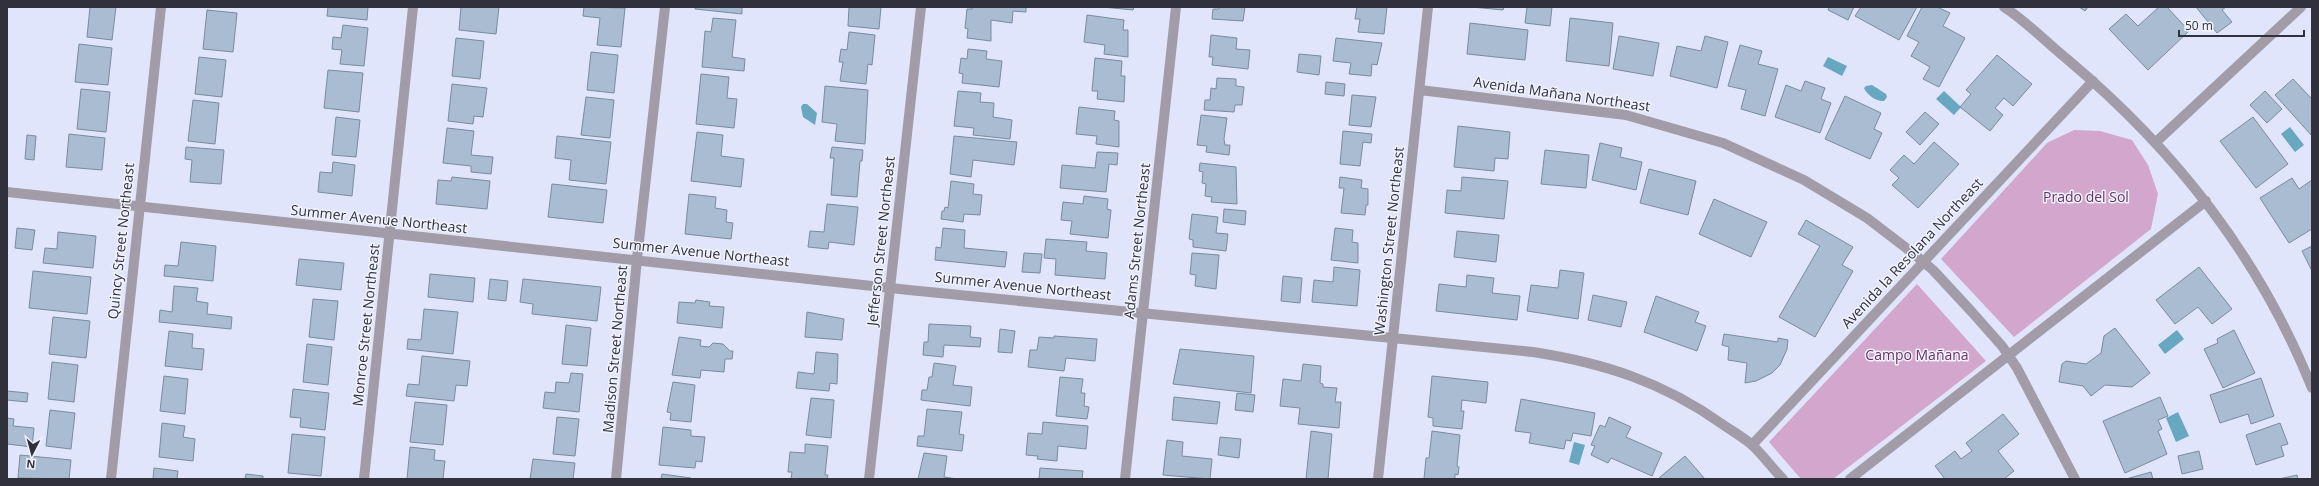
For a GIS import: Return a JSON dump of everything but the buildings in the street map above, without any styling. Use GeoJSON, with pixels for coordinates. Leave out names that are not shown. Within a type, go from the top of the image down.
{"type":"FeatureCollection","features":[{"type":"Feature","properties":{"kind":"street","name":"Quincy Street Northeast"},"geometry":{"type":"LineString","coordinates":[[111,479],[161,7]]}},
{"type":"Feature","properties":{"kind":"street","name":"Monroe Street Northeast"},"geometry":{"type":"LineString","coordinates":[[364,479],[413,7]]}},
{"type":"Feature","properties":{"kind":"street","name":"Madison Street Northeast"},"geometry":{"type":"LineString","coordinates":[[616,479],[637,259],[665,7]]}},
{"type":"Feature","properties":{"kind":"street","name":"Jefferson Street Northeast"},"geometry":{"type":"LineString","coordinates":[[870,479],[921,7]]}},
{"type":"Feature","properties":{"kind":"street","name":"Adams Street Northeast"},"geometry":{"type":"LineString","coordinates":[[1125,479],[1176,7]]}},
{"type":"Feature","properties":{"kind":"street","name":"Washington Street Northeast"},"geometry":{"type":"LineString","coordinates":[[1378,479],[1428,7]]}},
{"type":"Feature","properties":{"kind":"street"},"geometry":{"type":"LineString","coordinates":[[2004,7],[2093,81],[2156,142],[2206,202],[2232,235],[2279,314],[2312,388]]}},
{"type":"Feature","properties":{"kind":"street"},"geometry":{"type":"LineString","coordinates":[[2156,142],[2301,7]]}},
{"type":"Feature","properties":{"kind":"street","name":"Avenida la Resolana Northeast"},"geometry":{"type":"LineString","coordinates":[[1752,445],[2093,81]]}},
{"type":"Feature","properties":{"kind":"street","name":"Avenida Mañana Northeast"},"geometry":{"type":"LineString","coordinates":[[1420,90],[1626,115],[1723,143],[1804,180],[1867,218],[1923,262],[1971,311],[2008,356],[2075,479]]}},
{"type":"Feature","properties":{"kind":"street","name":"Summer Avenue Northeast"},"geometry":{"type":"LineString","coordinates":[[7,192],[389,234],[637,259],[890,288],[1534,352],[1581,359],[1623,372],[1666,389],[1695,406],[1752,445],[1780,478]]}},
{"type":"Feature","properties":{"kind":"street"},"geometry":{"type":"LineString","coordinates":[[1850,479],[2206,202]]}},
{"type":"Feature","properties":{"kind":"green space","name":"Prado del Sol"},"geometry":{"type":"Polygon","coordinates":[[[2074,130],[2100,131],[2132,140],[2148,165],[2158,194],[2151,229],[2014,337],[1941,259],[2047,143],[2074,130]]]}},
{"type":"Feature","properties":{"kind":"green space","name":"Campo Mañana"},"geometry":{"type":"Polygon","coordinates":[[[1917,284],[1986,361],[1833,479],[1801,479],[1769,442],[1917,284]]]}},
{"type":"Feature","properties":{"kind":"water"},"geometry":{"type":"Polygon","coordinates":[[[1828,57],[1847,66],[1842,76],[1823,66],[1828,57]]]}},
{"type":"Feature","properties":{"kind":"water"},"geometry":{"type":"Polygon","coordinates":[[[1872,85],[1886,94],[1887,97],[1884,101],[1875,99],[1865,91],[1864,88],[1866,86],[1872,85]]]}},
{"type":"Feature","properties":{"kind":"water"},"geometry":{"type":"Polygon","coordinates":[[[1944,91],[1961,107],[1954,115],[1936,99],[1944,91]]]}},
{"type":"Feature","properties":{"kind":"water"},"geometry":{"type":"Polygon","coordinates":[[[803,104],[807,104],[817,113],[815,125],[803,117],[801,107],[803,104]]]}},
{"type":"Feature","properties":{"kind":"water"},"geometry":{"type":"Polygon","coordinates":[[[2290,127],[2304,145],[2295,152],[2281,134],[2290,127]]]}},
{"type":"Feature","properties":{"kind":"water"},"geometry":{"type":"Polygon","coordinates":[[[2177,330],[2184,339],[2165,354],[2158,345],[2177,330]]]}},
{"type":"Feature","properties":{"kind":"water"},"geometry":{"type":"Polygon","coordinates":[[[2178,412],[2189,436],[2176,442],[2166,418],[2178,412]]]}},
{"type":"Feature","properties":{"kind":"water"},"geometry":{"type":"Polygon","coordinates":[[[1574,442],[1585,445],[1579,465],[1569,462],[1574,442]]]}}]}
